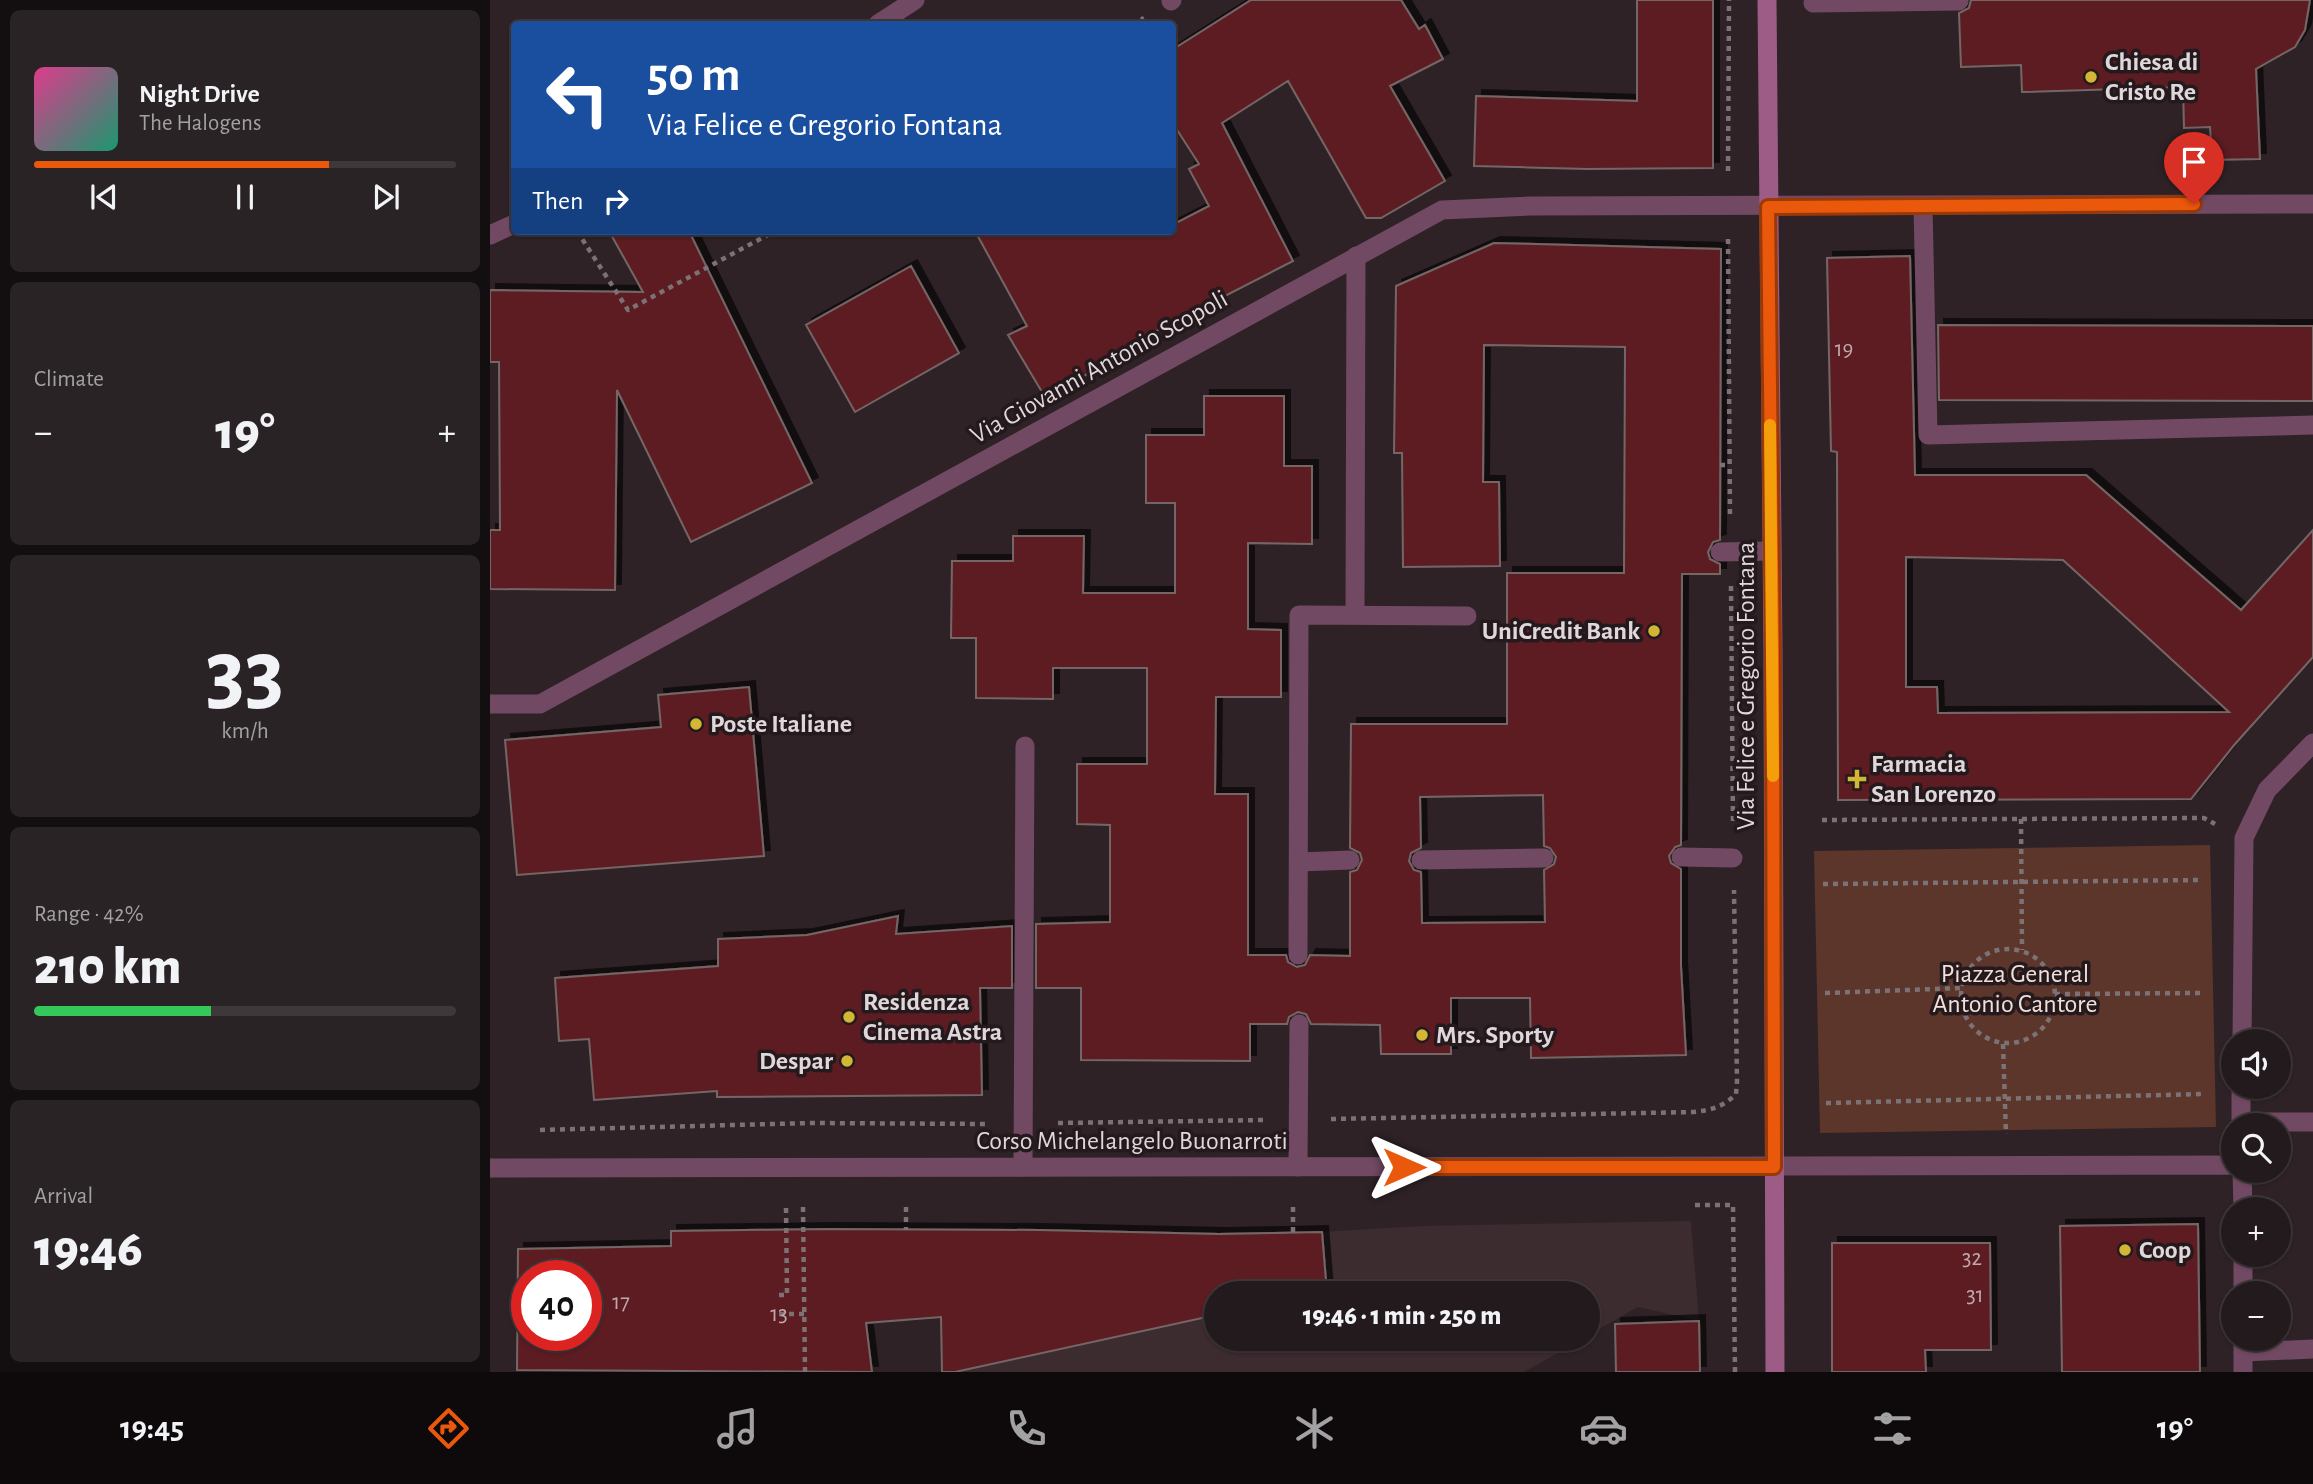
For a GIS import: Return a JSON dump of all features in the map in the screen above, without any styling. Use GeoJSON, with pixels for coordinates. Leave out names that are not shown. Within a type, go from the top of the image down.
{"type":"FeatureCollection","features":[{"type":"Feature","properties":{"kind":"main road","name":"Via Felice e Gregorio Fontana"},"geometry":{"type":"LineString","coordinates":[[1767,0],[1775,1372]]}},
{"type":"Feature","properties":{"kind":"street"},"geometry":{"type":"LineString","coordinates":[[883,21],[915,0]]}},
{"type":"Feature","properties":{"kind":"street"},"geometry":{"type":"LineString","coordinates":[[1813,3],[1959,1]]}},
{"type":"Feature","properties":{"kind":"street","name":"Via Giovanni Antonio Scopoli"},"geometry":{"type":"LineString","coordinates":[[490,704],[540,704],[1442,211],[1530,206],[2313,204]]}},
{"type":"Feature","properties":{"kind":"street"},"geometry":{"type":"LineString","coordinates":[[1923,206],[1927,435],[2313,425]]}},
{"type":"Feature","properties":{"kind":"street"},"geometry":{"type":"LineString","coordinates":[[490,235],[511,224]]}},
{"type":"Feature","properties":{"kind":"street"},"geometry":{"type":"LineString","coordinates":[[1355,615],[1356,256]]}},
{"type":"Feature","properties":{"kind":"street"},"geometry":{"type":"LineString","coordinates":[[1720,552],[1772,551]]}},
{"type":"Feature","properties":{"kind":"street"},"geometry":{"type":"LineString","coordinates":[[1298,955],[1299,615],[1467,616]]}},
{"type":"Feature","properties":{"kind":"street"},"geometry":{"type":"LineString","coordinates":[[2242,1029],[2244,838],[2267,790],[2313,743]]}},
{"type":"Feature","properties":{"kind":"street"},"geometry":{"type":"LineString","coordinates":[[1023,1167],[1025,746]]}},
{"type":"Feature","properties":{"kind":"street"},"geometry":{"type":"LineString","coordinates":[[1421,860],[1544,858]]}},
{"type":"Feature","properties":{"kind":"street"},"geometry":{"type":"LineString","coordinates":[[1681,858],[1734,858]]}},
{"type":"Feature","properties":{"kind":"street"},"geometry":{"type":"LineString","coordinates":[[1299,862],[1350,860]]}},
{"type":"Feature","properties":{"kind":"street"},"geometry":{"type":"LineString","coordinates":[[1298,1167],[1299,1024]]}},
{"type":"Feature","properties":{"kind":"street"},"geometry":{"type":"LineString","coordinates":[[2291,1123],[2313,1122]]}},
{"type":"Feature","properties":{"kind":"street"},"geometry":{"type":"LineString","coordinates":[[1774,1167],[2221,1165]]}},
{"type":"Feature","properties":{"kind":"street","name":"Corso Michelangelo Buonarroti"},"geometry":{"type":"LineString","coordinates":[[490,1168],[1774,1167]]}},
{"type":"Feature","properties":{"kind":"street"},"geometry":{"type":"LineString","coordinates":[[2243,1354],[2313,1349]]}},
{"type":"Feature","properties":{"kind":"path"},"geometry":{"type":"LineString","coordinates":[[1728,177],[1729,0]]}},
{"type":"Feature","properties":{"kind":"path"},"geometry":{"type":"LineString","coordinates":[[580,235],[628,310],[768,235]]}},
{"type":"Feature","properties":{"kind":"path"},"geometry":{"type":"LineString","coordinates":[[1728,246],[1730,524]]}},
{"type":"Feature","properties":{"kind":"path"},"geometry":{"type":"LineString","coordinates":[[1720,465],[1729,465]]}},
{"type":"Feature","properties":{"kind":"path"},"geometry":{"type":"LineString","coordinates":[[1731,585],[1731,653]]}},
{"type":"Feature","properties":{"kind":"path"},"geometry":{"type":"LineString","coordinates":[[1822,820],[2204,818]]}},
{"type":"Feature","properties":{"kind":"path"},"geometry":{"type":"LineString","coordinates":[[2021,819],[2022,950]]}},
{"type":"Feature","properties":{"kind":"path"},"geometry":{"type":"LineString","coordinates":[[1823,884],[2201,880]]}},
{"type":"Feature","properties":{"kind":"path"},"geometry":{"type":"LineString","coordinates":[[1995,950],[2022,950],[2039,960],[2051,975],[2055,994],[2052,1014],[2040,1031],[2023,1041],[2003,1044],[1984,1038],[1969,1025],[1961,1007],[1961,988],[1972,964],[1995,950]]}},
{"type":"Feature","properties":{"kind":"path"},"geometry":{"type":"LineString","coordinates":[[1825,993],[1961,988]]}},
{"type":"Feature","properties":{"kind":"path"},"geometry":{"type":"LineString","coordinates":[[2055,994],[2203,993]]}},
{"type":"Feature","properties":{"kind":"path"},"geometry":{"type":"LineString","coordinates":[[2003,1044],[2006,1166]]}},
{"type":"Feature","properties":{"kind":"path"},"geometry":{"type":"LineString","coordinates":[[1334,1119],[1694,1112],[1712,1110],[1726,1104],[1736,1094],[1737,1081]]}},
{"type":"Feature","properties":{"kind":"path"},"geometry":{"type":"LineString","coordinates":[[1826,1103],[2204,1094]]}},
{"type":"Feature","properties":{"kind":"path"},"geometry":{"type":"LineString","coordinates":[[1056,1124],[1266,1120]]}},
{"type":"Feature","properties":{"kind":"path"},"geometry":{"type":"LineString","coordinates":[[531,1131],[812,1123],[1000,1124]]}},
{"type":"Feature","properties":{"kind":"path"},"geometry":{"type":"LineString","coordinates":[[1695,1205],[1733,1205],[1735,1372]]}},
{"type":"Feature","properties":{"kind":"path"},"geometry":{"type":"LineString","coordinates":[[779,1295],[787,1295],[786,1207]]}},
{"type":"Feature","properties":{"kind":"path"},"geometry":{"type":"LineString","coordinates":[[803,1207],[805,1372]]}},
{"type":"Feature","properties":{"kind":"path"},"geometry":{"type":"LineString","coordinates":[[906,1207],[906,1230]]}},
{"type":"Feature","properties":{"kind":"path"},"geometry":{"type":"LineString","coordinates":[[1293,1207],[1293,1232]]}},
{"type":"Feature","properties":{"kind":"path"},"geometry":{"type":"LineString","coordinates":[[779,1314],[804,1314]]}},
{"type":"Feature","properties":{"kind":"shaded area"},"geometry":{"type":"Polygon","coordinates":[[[1691,1221],[1699,1321],[1638,1307],[1600,1329],[1600,1281],[1326,1281],[1322,1232],[1420,1226],[1691,1221]]]}},
{"type":"Feature","properties":{"kind":"shaded area"},"geometry":{"type":"Polygon","coordinates":[[[1204,1318],[1204,1351],[1562,1351],[1524,1372],[955,1372],[1204,1318]]]}},
{"type":"Feature","properties":{"kind":"green space","name":"Piazza General Antonio Cantore"},"geometry":{"type":"Polygon","coordinates":[[[2210,845],[2216,1127],[1820,1133],[1814,851],[2210,845]]]}},
{"type":"Feature","properties":{"kind":"building"},"geometry":{"type":"Polygon","coordinates":[[[1251,0],[1401,0],[1419,29],[1425,25],[1443,59],[1390,86],[1445,181],[1381,218],[1366,218],[1288,81],[1222,123],[1293,261],[1131,344],[1134,349],[1045,397],[1008,335],[1027,326],[977,235],[1176,235],[1176,223],[1209,206],[1189,169],[1199,164],[1176,128],[1176,47],[1251,0]]]}},
{"type":"Feature","properties":{"kind":"building"},"geometry":{"type":"Polygon","coordinates":[[[1637,0],[1713,0],[1713,168],[1474,166],[1476,96],[1637,101],[1637,0]]]}},
{"type":"Feature","properties":{"kind":"building","name":"Chiesa di Cristo Re"},"geometry":{"type":"Polygon","coordinates":[[[1971,0],[2310,0],[2305,30],[2295,47],[2256,69],[2260,159],[2212,160],[2210,127],[2184,128],[2183,87],[2022,92],[2021,65],[1961,67],[1959,13],[1969,8],[1971,0]]]}},
{"type":"Feature","properties":{"kind":"building"},"geometry":{"type":"Polygon","coordinates":[[[611,235],[691,235],[812,483],[691,542],[617,390],[615,590],[490,589],[490,530],[500,530],[499,362],[490,362],[490,290],[643,292],[611,235]]]}},
{"type":"Feature","properties":{"kind":"building"},"geometry":{"type":"Polygon","coordinates":[[[1494,243],[1721,249],[1720,540],[1713,542],[1708,552],[1710,559],[1720,564],[1720,574],[1682,574],[1681,845],[1675,847],[1669,856],[1671,863],[1681,869],[1681,966],[1686,1055],[1531,1058],[1530,998],[1451,998],[1451,1054],[1381,1054],[1380,1025],[1311,1024],[1306,1014],[1298,1012],[1289,1017],[1287,1024],[1250,1024],[1250,1061],[1081,1060],[1081,988],[1036,988],[1036,924],[1110,922],[1110,825],[1077,824],[1077,764],[1147,764],[1147,668],[1053,668],[1053,699],[976,698],[976,638],[951,638],[952,561],[1013,561],[1013,536],[1084,536],[1083,593],[1175,593],[1175,503],[1146,503],[1146,435],[1204,435],[1204,396],[1284,396],[1284,466],[1312,466],[1312,544],[1248,543],[1248,629],[1281,630],[1281,697],[1216,697],[1215,794],[1248,794],[1248,955],[1286,955],[1288,962],[1297,967],[1305,965],[1310,955],[1350,956],[1350,872],[1357,870],[1362,860],[1360,853],[1350,848],[1351,724],[1507,724],[1507,573],[1624,573],[1625,347],[1484,345],[1483,482],[1499,482],[1500,566],[1403,567],[1402,453],[1394,453],[1396,286],[1494,243]],[[1543,795],[1420,797],[1421,848],[1411,853],[1409,861],[1414,870],[1421,872],[1422,923],[1545,922],[1544,870],[1554,864],[1556,857],[1550,848],[1544,846],[1543,795]]]}},
{"type":"Feature","properties":{"kind":"building"},"geometry":{"type":"Polygon","coordinates":[[[1910,256],[1915,475],[2086,475],[2241,610],[2313,530],[2313,657],[2235,744],[2191,799],[1838,800],[1837,452],[1831,451],[1827,258],[1910,256]],[[1906,557],[1906,687],[1937,687],[1938,713],[2229,712],[2063,560],[1906,557]]]}},
{"type":"Feature","properties":{"kind":"building"},"geometry":{"type":"Polygon","coordinates":[[[911,266],[959,353],[855,412],[806,325],[911,266]]]}},
{"type":"Feature","properties":{"kind":"building"},"geometry":{"type":"Polygon","coordinates":[[[1938,325],[2313,326],[2313,401],[1939,400],[1938,325]]]}},
{"type":"Feature","properties":{"kind":"building"},"geometry":{"type":"Polygon","coordinates":[[[749,687],[764,856],[517,875],[505,740],[661,727],[658,695],[749,687]]]}},
{"type":"Feature","properties":{"kind":"building","name":"Residenza Cinema Astra"},"geometry":{"type":"Polygon","coordinates":[[[898,916],[896,934],[1012,926],[1012,988],[980,988],[982,1095],[717,1097],[717,1091],[594,1100],[589,1039],[559,1041],[555,978],[718,966],[718,939],[807,935],[898,916]]]}},
{"type":"Feature","properties":{"kind":"building"},"geometry":{"type":"Polygon","coordinates":[[[2198,1224],[2200,1372],[2062,1372],[2060,1226],[2198,1224]]]}},
{"type":"Feature","properties":{"kind":"building"},"geometry":{"type":"Polygon","coordinates":[[[827,1229],[1219,1234],[1322,1232],[1326,1281],[1204,1281],[1204,1318],[955,1372],[942,1372],[941,1317],[866,1323],[872,1372],[517,1370],[517,1351],[602,1351],[602,1260],[518,1260],[518,1249],[671,1246],[671,1231],[827,1229]]]}},
{"type":"Feature","properties":{"kind":"building"},"geometry":{"type":"Polygon","coordinates":[[[1832,1243],[1990,1243],[1991,1350],[1925,1350],[1926,1372],[1832,1372],[1832,1243]]]}},
{"type":"Feature","properties":{"kind":"building"},"geometry":{"type":"Polygon","coordinates":[[[1699,1321],[1700,1372],[1616,1372],[1615,1324],[1699,1321]]]}},
{"type":"Feature","properties":{"kind":"slow traffic"},"geometry":{"type":"LineString","coordinates":[[1770,425],[1773,776]]}},
{"type":"Feature","properties":{"kind":"place","name":"Chiesa di Cristo Re"},"geometry":{"type":"Point","coordinates":[2091,77]}},
{"type":"Feature","properties":{"kind":"place","name":"UniCredit Bank"},"geometry":{"type":"Point","coordinates":[1654,631]}},
{"type":"Feature","properties":{"kind":"place","name":"Poste Italiane"},"geometry":{"type":"Point","coordinates":[696,724]}},
{"type":"Feature","properties":{"kind":"place","name":"Farmacia San Lorenzo"},"geometry":{"type":"Point","coordinates":[1857,779]}},
{"type":"Feature","properties":{"kind":"place","name":"Residenza Cinema Astra"},"geometry":{"type":"Point","coordinates":[849,1017]}},
{"type":"Feature","properties":{"kind":"place","name":"Mrs. Sporty"},"geometry":{"type":"Point","coordinates":[1422,1035]}},
{"type":"Feature","properties":{"kind":"place","name":"Despar"},"geometry":{"type":"Point","coordinates":[847,1061]}},
{"type":"Feature","properties":{"kind":"place","name":"Coop"},"geometry":{"type":"Point","coordinates":[2125,1250]}},
{"type":"Feature","properties":{"kind":"route"},"geometry":{"type":"LineString","coordinates":[[1404,1167],[1774,1167],[1773,652],[1768,207],[2194,204]]}}]}
